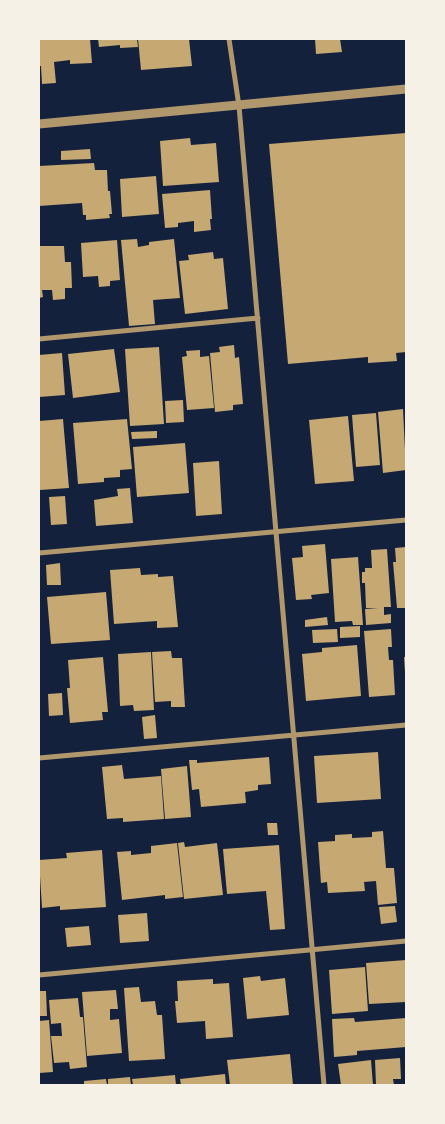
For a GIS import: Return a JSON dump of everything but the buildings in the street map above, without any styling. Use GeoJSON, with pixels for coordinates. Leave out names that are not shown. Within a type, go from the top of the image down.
{"type":"FeatureCollection","features":[{"type":"Feature","properties":{"kind":"street"},"geometry":{"type":"LineString","coordinates":[[229,39],[239,106],[324,1085]]}},
{"type":"Feature","properties":{"kind":"street"},"geometry":{"type":"LineString","coordinates":[[39,124],[406,89]]}},
{"type":"Feature","properties":{"kind":"street"},"geometry":{"type":"LineString","coordinates":[[39,339],[258,318]]}},
{"type":"Feature","properties":{"kind":"street"},"geometry":{"type":"LineString","coordinates":[[39,553],[406,520]]}},
{"type":"Feature","properties":{"kind":"street"},"geometry":{"type":"LineString","coordinates":[[39,758],[406,725]]}},
{"type":"Feature","properties":{"kind":"street"},"geometry":{"type":"LineString","coordinates":[[39,975],[406,941]]}}]}
